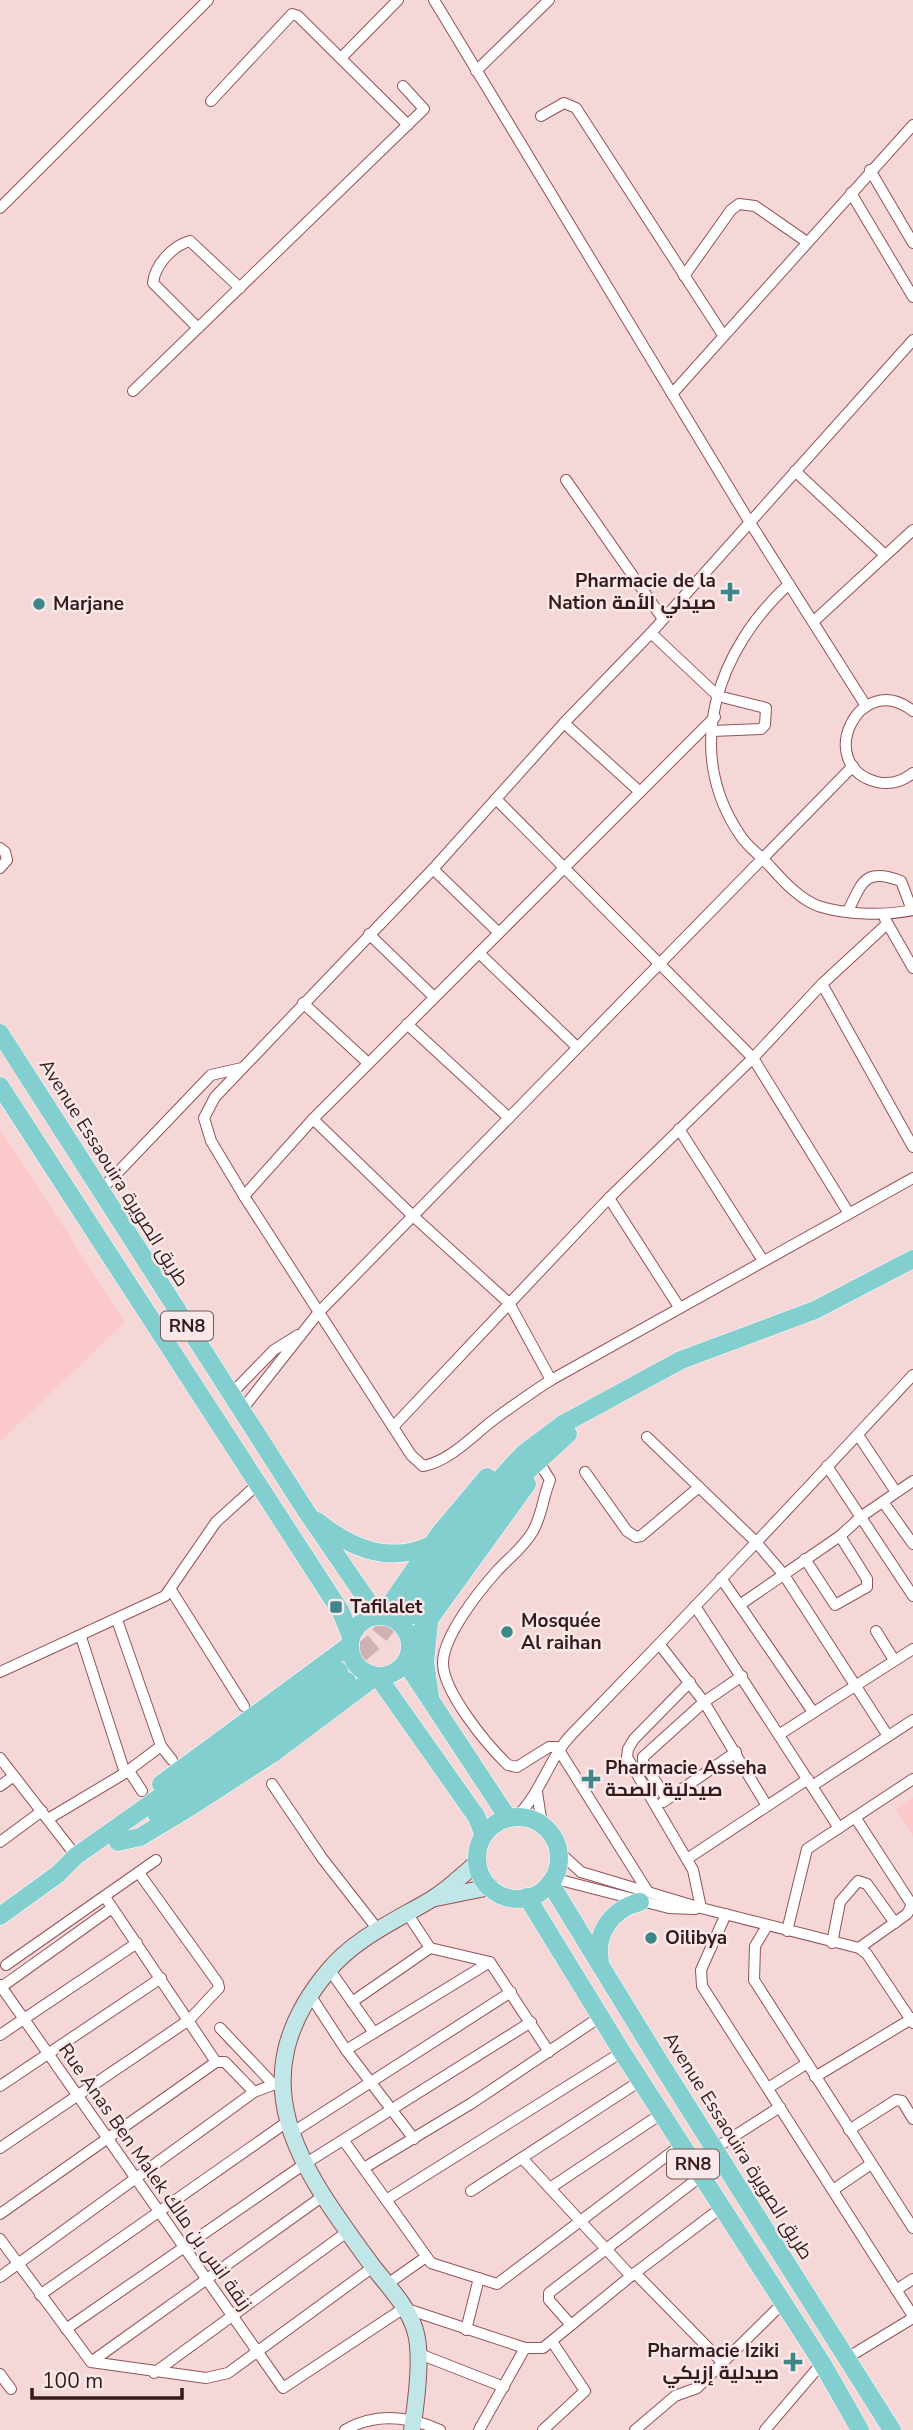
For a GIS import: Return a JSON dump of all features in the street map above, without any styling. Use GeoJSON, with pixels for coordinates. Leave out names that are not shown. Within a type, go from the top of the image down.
{"type":"FeatureCollection","features":[{"type":"Feature","properties":{"kind":"main road","name":"Avenue Essaouira طريق الصويرة"},"geometry":{"type":"LineString","coordinates":[[0,1033],[306,1511],[380,1616]]}},
{"type":"Feature","properties":{"kind":"main road","name":"RN8"},"geometry":{"type":"LineString","coordinates":[[0,1086],[341,1612],[350,1641]]}},
{"type":"Feature","properties":{"kind":"main road"},"geometry":{"type":"LineString","coordinates":[[409,1610],[499,1480],[555,1437],[581,1412],[681,1360],[815,1310],[913,1258]]}},
{"type":"Feature","properties":{"kind":"main road"},"geometry":{"type":"LineString","coordinates":[[0,1916],[58,1874],[76,1856],[114,1837],[140,1838],[272,1754],[377,1676],[394,1673],[433,1613],[542,1467],[555,1437]]}},
{"type":"Feature","properties":{"kind":"main road"},"geometry":{"type":"LineString","coordinates":[[380,1616],[432,1544],[497,1467],[525,1442],[555,1437]]}},
{"type":"Feature","properties":{"kind":"main road"},"geometry":{"type":"LineString","coordinates":[[306,1511],[336,1535],[367,1551],[405,1553],[432,1544]]}},
{"type":"Feature","properties":{"kind":"main road"},"geometry":{"type":"LineString","coordinates":[[433,1613],[425,1662],[434,1709]]}},
{"type":"Feature","properties":{"kind":"main road"},"geometry":{"type":"LineString","coordinates":[[114,1837],[129,1808],[350,1641],[362,1622],[380,1616],[394,1619],[404,1628],[408,1654],[434,1709],[512,1817]]}},
{"type":"Feature","properties":{"kind":"main road"},"geometry":{"type":"LineString","coordinates":[[350,1641],[355,1663],[364,1672],[377,1676],[476,1816],[484,1835]]}},
{"type":"Feature","properties":{"kind":"main road"},"geometry":{"type":"LineString","coordinates":[[58,1874],[79,1867],[114,1837],[343,1676]]}},
{"type":"Feature","properties":{"kind":"main road"},"geometry":{"type":"LineString","coordinates":[[512,1817],[542,1825],[553,1837],[558,1851],[557,1867],[551,1882],[527,1897],[507,1897],[490,1887],[478,1862],[484,1835],[495,1824],[512,1817]]}},
{"type":"Feature","properties":{"kind":"main road","name":"Avenue Essaouira طريق الصويرة"},"geometry":{"type":"LineString","coordinates":[[551,1882],[714,2149],[892,2430]]}},
{"type":"Feature","properties":{"kind":"main road","name":"RN8"},"geometry":{"type":"LineString","coordinates":[[527,1897],[640,2081],[822,2363],[860,2430]]}},
{"type":"Feature","properties":{"kind":"main road"},"geometry":{"type":"LineString","coordinates":[[601,1966],[599,1949],[606,1925],[624,1907],[644,1897]]}},
{"type":"Feature","properties":{"kind":"street"},"geometry":{"type":"LineString","coordinates":[[0,208],[208,0]]}},
{"type":"Feature","properties":{"kind":"street"},"geometry":{"type":"LineString","coordinates":[[341,58],[398,0]]}},
{"type":"Feature","properties":{"kind":"street"},"geometry":{"type":"LineString","coordinates":[[434,0],[749,521],[866,706]]}},
{"type":"Feature","properties":{"kind":"street"},"geometry":{"type":"LineString","coordinates":[[476,71],[549,0]]}},
{"type":"Feature","properties":{"kind":"street"},"geometry":{"type":"LineString","coordinates":[[211,101],[292,14],[408,125]]}},
{"type":"Feature","properties":{"kind":"street"},"geometry":{"type":"LineString","coordinates":[[133,391],[424,109],[403,86]]}},
{"type":"Feature","properties":{"kind":"street"},"geometry":{"type":"LineString","coordinates":[[541,116],[564,103],[576,108],[723,335]]}},
{"type":"Feature","properties":{"kind":"street"},"geometry":{"type":"LineString","coordinates":[[672,394],[913,125]]}},
{"type":"Feature","properties":{"kind":"street"},"geometry":{"type":"LineString","coordinates":[[870,170],[913,243]]}},
{"type":"Feature","properties":{"kind":"street"},"geometry":{"type":"LineString","coordinates":[[851,193],[913,297]]}},
{"type":"Feature","properties":{"kind":"street"},"geometry":{"type":"LineString","coordinates":[[684,276],[731,210],[739,204],[755,206],[807,243]]}},
{"type":"Feature","properties":{"kind":"street"},"geometry":{"type":"LineString","coordinates":[[198,328],[153,283],[154,270],[180,244],[190,241],[240,288]]}},
{"type":"Feature","properties":{"kind":"street"},"geometry":{"type":"LineString","coordinates":[[913,340],[651,633],[564,723],[433,869],[242,1068],[207,1107],[204,1118],[211,1141],[244,1196],[393,1427],[416,1461],[423,1466],[432,1464],[476,1436],[521,1399],[551,1380],[762,1259],[913,1178]]}},
{"type":"Feature","properties":{"kind":"street"},"geometry":{"type":"LineString","coordinates":[[795,471],[885,555]]}},
{"type":"Feature","properties":{"kind":"street"},"geometry":{"type":"LineString","coordinates":[[566,480],[663,619]]}},
{"type":"Feature","properties":{"kind":"street"},"geometry":{"type":"LineString","coordinates":[[813,622],[913,530]]}},
{"type":"Feature","properties":{"kind":"street"},"geometry":{"type":"LineString","coordinates":[[789,584],[744,634],[733,653],[718,696],[709,744],[712,769],[719,793],[741,838],[785,883],[817,905],[848,911],[885,918],[913,910],[901,881],[870,877],[862,881],[848,911]]}},
{"type":"Feature","properties":{"kind":"street"},"geometry":{"type":"LineString","coordinates":[[651,633],[718,696],[764,706],[765,725],[761,729],[712,731]]}},
{"type":"Feature","properties":{"kind":"street"},"geometry":{"type":"LineString","coordinates":[[912,777],[893,783],[875,782],[853,766],[845,738],[852,720],[866,706],[893,701],[913,711]]}},
{"type":"Feature","properties":{"kind":"street"},"geometry":{"type":"LineString","coordinates":[[244,1196],[368,1063],[715,718]]}},
{"type":"Feature","properties":{"kind":"street"},"geometry":{"type":"LineString","coordinates":[[564,723],[640,792]]}},
{"type":"Feature","properties":{"kind":"street"},"geometry":{"type":"LineString","coordinates":[[241,1411],[284,1358],[298,1335],[319,1312],[853,766]]}},
{"type":"Feature","properties":{"kind":"street"},"geometry":{"type":"LineString","coordinates":[[496,799],[753,1058],[849,1212]]}},
{"type":"Feature","properties":{"kind":"street"},"geometry":{"type":"LineString","coordinates":[[0,848],[5,852],[7,860],[0,868]]}},
{"type":"Feature","properties":{"kind":"street"},"geometry":{"type":"LineString","coordinates":[[433,869],[499,933]]}},
{"type":"Feature","properties":{"kind":"street"},"geometry":{"type":"LineString","coordinates":[[885,918],[913,968]]}},
{"type":"Feature","properties":{"kind":"street"},"geometry":{"type":"LineString","coordinates":[[393,1427],[609,1198],[753,1058],[885,918]]}},
{"type":"Feature","properties":{"kind":"street"},"geometry":{"type":"LineString","coordinates":[[369,934],[434,997]]}},
{"type":"Feature","properties":{"kind":"street"},"geometry":{"type":"LineString","coordinates":[[479,953],[577,1047]]}},
{"type":"Feature","properties":{"kind":"street"},"geometry":{"type":"LineString","coordinates":[[821,984],[913,1147]]}},
{"type":"Feature","properties":{"kind":"street"},"geometry":{"type":"LineString","coordinates":[[303,1003],[368,1063]]}},
{"type":"Feature","properties":{"kind":"street"},"geometry":{"type":"LineString","coordinates":[[407,1024],[509,1118]]}},
{"type":"Feature","properties":{"kind":"street"},"geometry":{"type":"LineString","coordinates":[[100,1191],[211,1075],[242,1068]]}},
{"type":"Feature","properties":{"kind":"street"},"geometry":{"type":"LineString","coordinates":[[313,1119],[413,1216],[509,1303],[551,1380]]}},
{"type":"Feature","properties":{"kind":"street"},"geometry":{"type":"LineString","coordinates":[[679,1129],[762,1259]]}},
{"type":"Feature","properties":{"kind":"street"},"geometry":{"type":"LineString","coordinates":[[609,1198],[679,1307]]}},
{"type":"Feature","properties":{"kind":"street"},"geometry":{"type":"LineString","coordinates":[[230,1394],[274,1350],[298,1335]]}},
{"type":"Feature","properties":{"kind":"street"},"geometry":{"type":"LineString","coordinates":[[512,1817],[537,1789],[559,1749],[913,1375]]}},
{"type":"Feature","properties":{"kind":"street"},"geometry":{"type":"LineString","coordinates":[[858,1435],[896,1492]]}},
{"type":"Feature","properties":{"kind":"street"},"geometry":{"type":"LineString","coordinates":[[647,1437],[755,1541],[784,1574],[888,1736]]}},
{"type":"Feature","properties":{"kind":"street"},"geometry":{"type":"LineString","coordinates":[[827,1466],[913,1596]]}},
{"type":"Feature","properties":{"kind":"street"},"geometry":{"type":"LineString","coordinates":[[542,1467],[550,1480],[533,1531],[472,1604],[448,1644],[443,1666],[449,1686],[508,1765],[517,1767],[551,1746],[559,1749],[644,1897]]}},
{"type":"Feature","properties":{"kind":"street"},"geometry":{"type":"LineString","coordinates":[[585,1472],[627,1531],[636,1537],[641,1536],[699,1487]]}},
{"type":"Feature","properties":{"kind":"street"},"geometry":{"type":"LineString","coordinates":[[741,1604],[840,1536],[862,1516],[913,1481]]}},
{"type":"Feature","properties":{"kind":"street"},"geometry":{"type":"LineString","coordinates":[[0,1672],[157,1601],[171,1590],[216,1522],[258,1484]]}},
{"type":"Feature","properties":{"kind":"street"},"geometry":{"type":"LineString","coordinates":[[883,1502],[913,1544]]}},
{"type":"Feature","properties":{"kind":"street"},"geometry":{"type":"LineString","coordinates":[[805,1559],[835,1605],[867,1587],[867,1579],[840,1536]]}},
{"type":"Feature","properties":{"kind":"street"},"geometry":{"type":"LineString","coordinates":[[721,1577],[813,1712]]}},
{"type":"Feature","properties":{"kind":"street"},"geometry":{"type":"LineString","coordinates":[[171,1590],[244,1706]]}},
{"type":"Feature","properties":{"kind":"street"},"geometry":{"type":"LineString","coordinates":[[695,1606],[839,1828]]}},
{"type":"Feature","properties":{"kind":"street"},"geometry":{"type":"LineString","coordinates":[[117,1620],[161,1746],[172,1760]]}},
{"type":"Feature","properties":{"kind":"street"},"geometry":{"type":"LineString","coordinates":[[876,1631],[894,1660]]}},
{"type":"Feature","properties":{"kind":"street"},"geometry":{"type":"LineString","coordinates":[[81,1637],[127,1772],[142,1791]]}},
{"type":"Feature","properties":{"kind":"street"},"geometry":{"type":"LineString","coordinates":[[660,1645],[704,1702],[767,1806]]}},
{"type":"Feature","properties":{"kind":"street"},"geometry":{"type":"LineString","coordinates":[[780,1734],[913,1649]]}},
{"type":"Feature","properties":{"kind":"street"},"geometry":{"type":"LineString","coordinates":[[667,1799],[643,1762],[643,1757],[704,1702],[742,1676]]}},
{"type":"Feature","properties":{"kind":"street"},"geometry":{"type":"LineString","coordinates":[[690,1682],[628,1749],[629,1764],[693,1870],[701,1908]]}},
{"type":"Feature","properties":{"kind":"street"},"geometry":{"type":"LineString","coordinates":[[687,1859],[767,1806],[913,1720]]}},
{"type":"Feature","properties":{"kind":"street"},"geometry":{"type":"LineString","coordinates":[[0,1842],[127,1772],[161,1746]]}},
{"type":"Feature","properties":{"kind":"street"},"geometry":{"type":"LineString","coordinates":[[656,1807],[736,1752]]}},
{"type":"Feature","properties":{"kind":"street"},"geometry":{"type":"LineString","coordinates":[[0,1758],[76,1856]]}},
{"type":"Feature","properties":{"kind":"street"},"geometry":{"type":"LineString","coordinates":[[0,1786],[14,1776]]}},
{"type":"Feature","properties":{"kind":"street"},"geometry":{"type":"LineString","coordinates":[[787,1931],[805,1851],[913,1779]]}},
{"type":"Feature","properties":{"kind":"street"},"geometry":{"type":"LineString","coordinates":[[272,1784],[322,1858],[379,1931]]}},
{"type":"Feature","properties":{"kind":"street"},"geometry":{"type":"LineString","coordinates":[[537,1789],[542,1825]]}},
{"type":"Feature","properties":{"kind":"street"},"geometry":{"type":"LineString","coordinates":[[855,1817],[911,1902],[910,1918],[895,1923],[859,1948]]}},
{"type":"Feature","properties":{"kind":"street"},"geometry":{"type":"LineString","coordinates":[[558,1851],[581,1872],[677,1909],[701,1908],[859,1948],[867,1954],[912,2020],[815,2077]]}},
{"type":"Feature","properties":{"kind":"street"},"geometry":{"type":"LineString","coordinates":[[6,1965],[156,1860]]}},
{"type":"Feature","properties":{"kind":"street"},"geometry":{"type":"LineString","coordinates":[[413,2424],[417,2353],[415,2329],[404,2308],[347,2232],[303,2165],[289,2128],[279,2083],[293,2030],[310,1995],[329,1969],[379,1931],[434,1898],[478,1862]]}},
{"type":"Feature","properties":{"kind":"street"},"geometry":{"type":"LineString","coordinates":[[0,2148],[189,2020],[218,1990],[219,1985],[139,1872]]}},
{"type":"Feature","properties":{"kind":"street"},"geometry":{"type":"LineString","coordinates":[[551,1882],[564,1881],[644,1897]]}},
{"type":"Feature","properties":{"kind":"street"},"geometry":{"type":"LineString","coordinates":[[832,1942],[840,1902],[858,1881],[867,1884],[895,1923]]}},
{"type":"Feature","properties":{"kind":"street"},"geometry":{"type":"LineString","coordinates":[[434,1898],[490,1887]]}},
{"type":"Feature","properties":{"kind":"street"},"geometry":{"type":"LineString","coordinates":[[105,1897],[216,2062]]}},
{"type":"Feature","properties":{"kind":"street"},"geometry":{"type":"LineString","coordinates":[[0,1987],[112,1908]]}},
{"type":"Feature","properties":{"kind":"street"},"geometry":{"type":"LineString","coordinates":[[407,1913],[430,1948],[490,1962],[549,2052]]}},
{"type":"Feature","properties":{"kind":"street"},"geometry":{"type":"LineString","coordinates":[[726,1914],[701,1970],[700,1983],[913,2317],[847,2358]]}},
{"type":"Feature","properties":{"kind":"street"},"geometry":{"type":"LineString","coordinates":[[767,1926],[755,1945],[752,1977],[913,2228]]}},
{"type":"Feature","properties":{"kind":"street"},"geometry":{"type":"LineString","coordinates":[[0,2035],[137,1943]]}},
{"type":"Feature","properties":{"kind":"street"},"geometry":{"type":"LineString","coordinates":[[352,2002],[430,1948]]}},
{"type":"Feature","properties":{"kind":"street"},"geometry":{"type":"LineString","coordinates":[[346,2050],[490,1962]]}},
{"type":"Feature","properties":{"kind":"street"},"geometry":{"type":"LineString","coordinates":[[329,1969],[374,2033]]}},
{"type":"Feature","properties":{"kind":"street"},"geometry":{"type":"LineString","coordinates":[[0,2086],[161,1978]]}},
{"type":"Feature","properties":{"kind":"street","name":"Rue Anas Ben Malek زنقة انس بن مالك"},"geometry":{"type":"LineString","coordinates":[[0,1987],[283,2388],[404,2308]]}},
{"type":"Feature","properties":{"kind":"street"},"geometry":{"type":"LineString","coordinates":[[40,2295],[289,2128],[371,2082],[511,1992]]}},
{"type":"Feature","properties":{"kind":"street"},"geometry":{"type":"LineString","coordinates":[[310,1995],[346,2050],[393,2108],[414,2139]]}},
{"type":"Feature","properties":{"kind":"street"},"geometry":{"type":"LineString","coordinates":[[364,2168],[414,2139],[600,2017]]}},
{"type":"Feature","properties":{"kind":"street"},"geometry":{"type":"LineString","coordinates":[[66,2329],[182,2246],[303,2165],[531,2022]]}},
{"type":"Feature","properties":{"kind":"street"},"geometry":{"type":"LineString","coordinates":[[220,2028],[279,2083]]}},
{"type":"Feature","properties":{"kind":"street"},"geometry":{"type":"LineString","coordinates":[[386,2200],[622,2052]]}},
{"type":"Feature","properties":{"kind":"street"},"geometry":{"type":"LineString","coordinates":[[0,2214],[216,2062],[226,2062],[254,2092]]}},
{"type":"Feature","properties":{"kind":"street"},"geometry":{"type":"LineString","coordinates":[[768,2088],[806,2064]]}},
{"type":"Feature","properties":{"kind":"street"},"geometry":{"type":"LineString","coordinates":[[471,2191],[640,2081]]}},
{"type":"Feature","properties":{"kind":"street"},"geometry":{"type":"LineString","coordinates":[[0,2277],[254,2092],[279,2083]]}},
{"type":"Feature","properties":{"kind":"street"},"geometry":{"type":"LineString","coordinates":[[849,2130],[896,2100],[902,2101],[913,2119]]}},
{"type":"Feature","properties":{"kind":"street"},"geometry":{"type":"LineString","coordinates":[[714,2149],[780,2106]]}},
{"type":"Feature","properties":{"kind":"street"},"geometry":{"type":"LineString","coordinates":[[550,2188],[661,2114]]}},
{"type":"Feature","properties":{"kind":"street"},"geometry":{"type":"LineString","coordinates":[[344,2141],[426,2257],[437,2266],[502,2283],[681,2145]]}},
{"type":"Feature","properties":{"kind":"street"},"geometry":{"type":"LineString","coordinates":[[522,2158],[606,2249],[722,2361]]}},
{"type":"Feature","properties":{"kind":"street"},"geometry":{"type":"LineString","coordinates":[[833,2190],[871,2164]]}},
{"type":"Feature","properties":{"kind":"street"},"geometry":{"type":"LineString","coordinates":[[571,2325],[549,2300],[549,2293],[701,2176]]}},
{"type":"Feature","properties":{"kind":"street"},"geometry":{"type":"LineString","coordinates":[[91,2362],[323,2196]]}},
{"type":"Feature","properties":{"kind":"street"},"geometry":{"type":"LineString","coordinates":[[902,2212],[913,2205]]}},
{"type":"Feature","properties":{"kind":"street"},"geometry":{"type":"LineString","coordinates":[[404,2308],[466,2330],[539,2350],[553,2343],[633,2274],[721,2208]]}},
{"type":"Feature","properties":{"kind":"street"},"geometry":{"type":"LineString","coordinates":[[154,2373],[347,2232]]}},
{"type":"Feature","properties":{"kind":"street"},"geometry":{"type":"LineString","coordinates":[[0,2239],[91,2362],[154,2373],[215,2378],[228,2373],[373,2267]]}},
{"type":"Feature","properties":{"kind":"street"},"geometry":{"type":"LineString","coordinates":[[386,2285],[426,2257]]}},
{"type":"Feature","properties":{"kind":"street"},"geometry":{"type":"LineString","coordinates":[[466,2330],[479,2278]]}},
{"type":"Feature","properties":{"kind":"street"},"geometry":{"type":"LineString","coordinates":[[896,2290],[913,2279]]}},
{"type":"Feature","properties":{"kind":"street"},"geometry":{"type":"LineString","coordinates":[[635,2430],[675,2396],[697,2388],[783,2302]]}},
{"type":"Feature","properties":{"kind":"street"},"geometry":{"type":"LineString","coordinates":[[543,2430],[585,2391],[553,2343]]}},
{"type":"Feature","properties":{"kind":"street"},"geometry":{"type":"LineString","coordinates":[[479,2430],[525,2348]]}},
{"type":"Feature","properties":{"kind":"street"},"geometry":{"type":"LineString","coordinates":[[417,2353],[504,2387]]}},
{"type":"Feature","properties":{"kind":"street"},"geometry":{"type":"LineString","coordinates":[[765,2430],[822,2363]]}},
{"type":"Feature","properties":{"kind":"street"},"geometry":{"type":"LineString","coordinates":[[0,2374],[11,2389]]}},
{"type":"Feature","properties":{"kind":"street"},"geometry":{"type":"LineString","coordinates":[[345,2430],[374,2420],[440,2430]]}},
{"type":"Feature","properties":{"kind":"shaded area"},"geometry":{"type":"Polygon","coordinates":[[[0,1129],[125,1322],[0,1442],[0,1129]]]}},
{"type":"Feature","properties":{"kind":"shaded area"},"geometry":{"type":"Polygon","coordinates":[[[913,1797],[913,1837],[896,1809],[913,1797]]]}},
{"type":"Feature","properties":{"kind":"tunnel"},"geometry":{"type":"LineString","coordinates":[[339,1671],[375,1641],[404,1604]]}},
{"type":"Feature","properties":{"kind":"place","name":"Pharmacie de la Nation صيدلي الأمة"},"geometry":{"type":"Point","coordinates":[730,592]}},
{"type":"Feature","properties":{"kind":"place","name":"Marjane"},"geometry":{"type":"Point","coordinates":[39,604]}},
{"type":"Feature","properties":{"kind":"place","name":"Tafilalet"},"geometry":{"type":"Point","coordinates":[336,1607]}},
{"type":"Feature","properties":{"kind":"place","name":"Mosquée Al raihan"},"geometry":{"type":"Point","coordinates":[507,1632]}},
{"type":"Feature","properties":{"kind":"place","name":"Pharmacie Asseha صيدلية الصحة"},"geometry":{"type":"Point","coordinates":[591,1779]}},
{"type":"Feature","properties":{"kind":"place","name":"Oilibya"},"geometry":{"type":"Point","coordinates":[651,1938]}},
{"type":"Feature","properties":{"kind":"place","name":"Pharmacie Iziki صيدلية إزيكي"},"geometry":{"type":"Point","coordinates":[793,2362]}}]}
